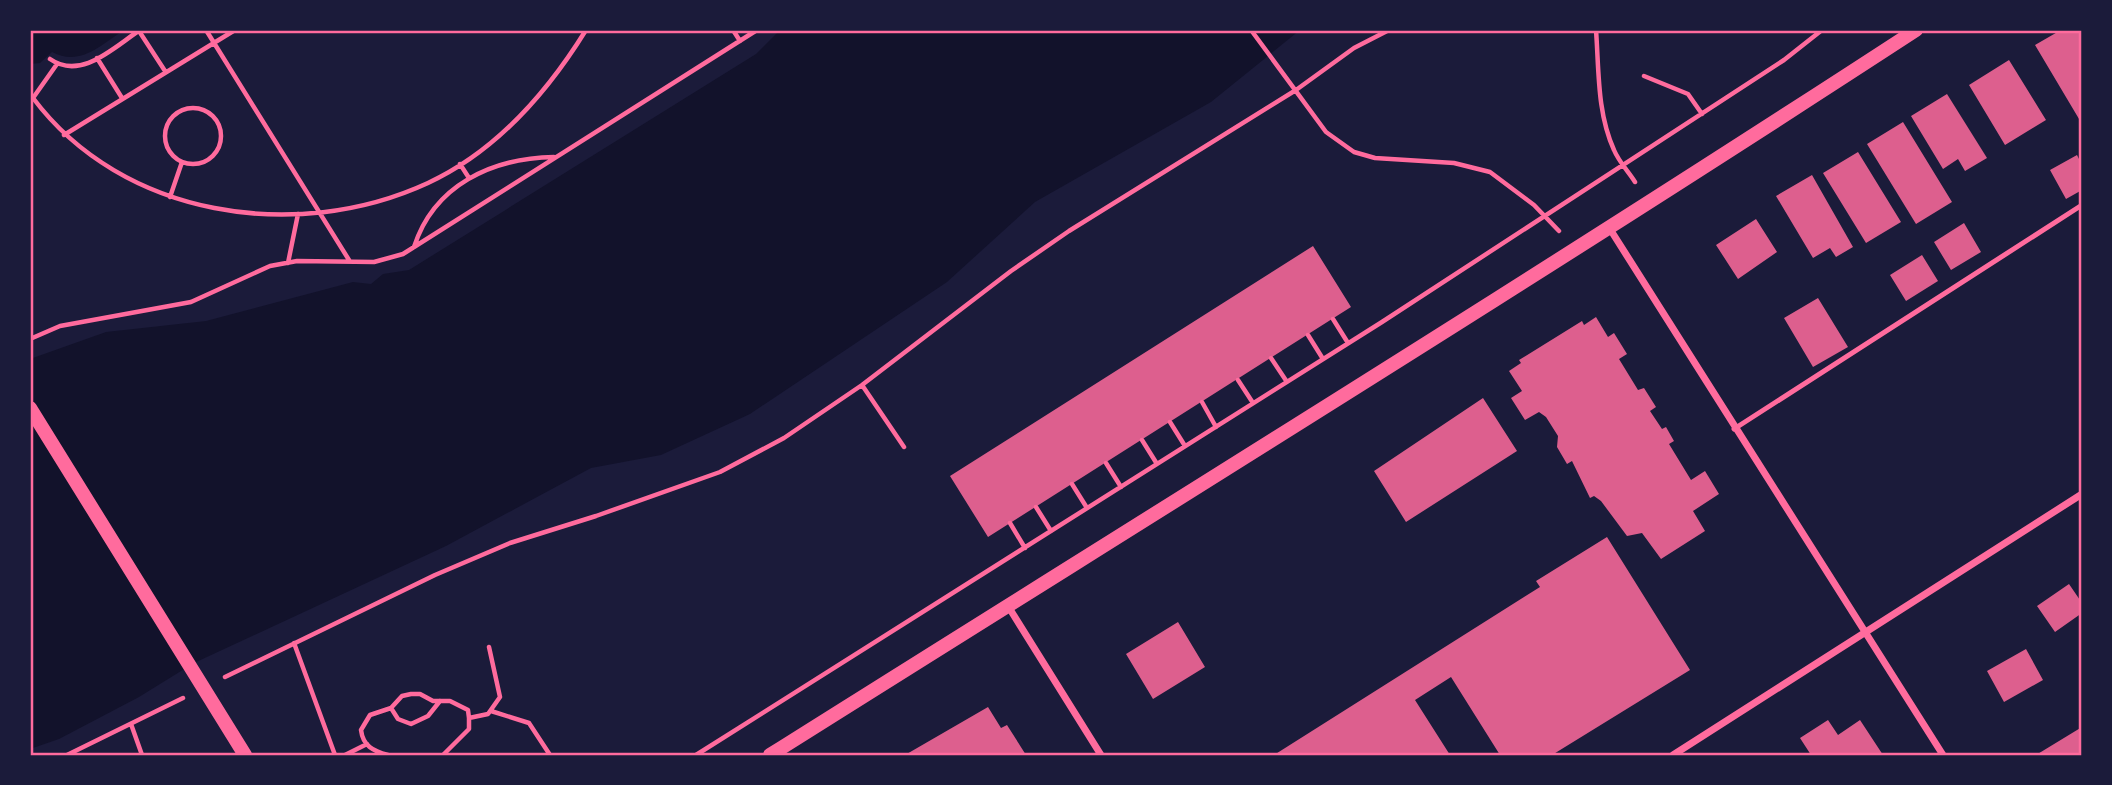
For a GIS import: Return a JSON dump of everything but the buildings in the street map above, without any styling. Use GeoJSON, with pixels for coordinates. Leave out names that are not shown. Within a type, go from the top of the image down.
{"type":"FeatureCollection","features":[{"type":"Feature","properties":{"kind":"main road"},"geometry":{"type":"LineString","coordinates":[[770,755],[1610,229],[1916,30]]}},
{"type":"Feature","properties":{"kind":"main road"},"geometry":{"type":"LineString","coordinates":[[30,408],[245,755]]}},
{"type":"Feature","properties":{"kind":"street"},"geometry":{"type":"LineString","coordinates":[[1610,229],[1734,429],[1943,755]]}},
{"type":"Feature","properties":{"kind":"street"},"geometry":{"type":"LineString","coordinates":[[1673,755],[2082,494]]}},
{"type":"Feature","properties":{"kind":"street"},"geometry":{"type":"LineString","coordinates":[[1007,606],[1101,755]]}},
{"type":"Feature","properties":{"kind":"lane"},"geometry":{"type":"LineString","coordinates":[[1734,429],[2082,205]]}},
{"type":"Feature","properties":{"kind":"path"},"geometry":{"type":"LineString","coordinates":[[50,60],[78,68],[140,30],[165,71]]}},
{"type":"Feature","properties":{"kind":"path"},"geometry":{"type":"LineString","coordinates":[[206,30],[349,260]]}},
{"type":"Feature","properties":{"kind":"path"},"geometry":{"type":"LineString","coordinates":[[64,135],[213,41],[235,30]]}},
{"type":"Feature","properties":{"kind":"path"},"geometry":{"type":"LineString","coordinates":[[57,64],[33,98],[64,135],[109,167],[170,197],[209,209],[298,214],[359,206],[428,183],[460,164],[514,124],[544,91],[586,30]]}},
{"type":"Feature","properties":{"kind":"path"},"geometry":{"type":"LineString","coordinates":[[733,30],[740,41]]}},
{"type":"Feature","properties":{"kind":"path"},"geometry":{"type":"LineString","coordinates":[[30,338],[60,326],[191,302],[270,266],[349,260],[374,262],[403,254],[757,30]]}},
{"type":"Feature","properties":{"kind":"path"},"geometry":{"type":"LineString","coordinates":[[1251,30],[1326,132],[1354,152],[1375,158],[1454,163],[1490,172],[1553,222],[1573,252]]}},
{"type":"Feature","properties":{"kind":"path"},"geometry":{"type":"LineString","coordinates":[[219,680],[510,542],[596,516],[720,472],[784,438],[862,385],[1011,271],[1069,231],[1296,90],[1354,48],[1389,30]]}},
{"type":"Feature","properties":{"kind":"path"},"geometry":{"type":"LineString","coordinates":[[1596,30],[1605,126],[1622,166],[1649,203]]}},
{"type":"Feature","properties":{"kind":"path"},"geometry":{"type":"LineString","coordinates":[[696,755],[1544,217],[1784,60],[1822,30]]}},
{"type":"Feature","properties":{"kind":"path"},"geometry":{"type":"LineString","coordinates":[[97,58],[122,99]]}},
{"type":"Feature","properties":{"kind":"path"},"geometry":{"type":"LineString","coordinates":[[1644,76],[1688,94],[1702,114]]}},
{"type":"Feature","properties":{"kind":"path"},"geometry":{"type":"LineString","coordinates":[[200,108],[217,122],[220,142],[209,159],[200,163],[182,161],[170,153],[165,130],[169,120],[181,110],[200,108]]}},
{"type":"Feature","properties":{"kind":"path"},"geometry":{"type":"LineString","coordinates":[[413,248],[419,230],[432,208],[469,178],[512,160],[557,157]]}},
{"type":"Feature","properties":{"kind":"path"},"geometry":{"type":"LineString","coordinates":[[170,197],[182,161]]}},
{"type":"Feature","properties":{"kind":"path"},"geometry":{"type":"LineString","coordinates":[[460,164],[469,178]]}},
{"type":"Feature","properties":{"kind":"path"},"geometry":{"type":"LineString","coordinates":[[288,263],[298,214]]}},
{"type":"Feature","properties":{"kind":"path"},"geometry":{"type":"LineString","coordinates":[[1333,319],[1348,343]]}},
{"type":"Feature","properties":{"kind":"path"},"geometry":{"type":"LineString","coordinates":[[1308,335],[1323,359]]}},
{"type":"Feature","properties":{"kind":"path"},"geometry":{"type":"LineString","coordinates":[[1272,358],[1287,382]]}},
{"type":"Feature","properties":{"kind":"path"},"geometry":{"type":"LineString","coordinates":[[1238,380],[1252,403]]}},
{"type":"Feature","properties":{"kind":"path"},"geometry":{"type":"LineString","coordinates":[[862,385],[904,447]]}},
{"type":"Feature","properties":{"kind":"path"},"geometry":{"type":"LineString","coordinates":[[1202,402],[1216,426]]}},
{"type":"Feature","properties":{"kind":"path"},"geometry":{"type":"LineString","coordinates":[[1170,422],[1185,446]]}},
{"type":"Feature","properties":{"kind":"path"},"geometry":{"type":"LineString","coordinates":[[1142,440],[1157,464]]}},
{"type":"Feature","properties":{"kind":"path"},"geometry":{"type":"LineString","coordinates":[[1106,463],[1121,487]]}},
{"type":"Feature","properties":{"kind":"path"},"geometry":{"type":"LineString","coordinates":[[1072,484],[1087,508]]}},
{"type":"Feature","properties":{"kind":"path"},"geometry":{"type":"LineString","coordinates":[[1035,507],[1051,531]]}},
{"type":"Feature","properties":{"kind":"path"},"geometry":{"type":"LineString","coordinates":[[1010,523],[1025,548]]}},
{"type":"Feature","properties":{"kind":"path"},"geometry":{"type":"LineString","coordinates":[[294,643],[335,755]]}},
{"type":"Feature","properties":{"kind":"path"},"geometry":{"type":"LineString","coordinates":[[469,718],[480,717],[491,711],[500,697],[489,647]]}},
{"type":"Feature","properties":{"kind":"path"},"geometry":{"type":"LineString","coordinates":[[67,755],[194,693]]}},
{"type":"Feature","properties":{"kind":"path"},"geometry":{"type":"LineString","coordinates":[[388,755],[373,751],[367,744],[362,737],[363,722],[370,715],[391,708],[402,696],[411,694],[462,705],[468,710],[466,734],[443,755]]}},
{"type":"Feature","properties":{"kind":"path"},"geometry":{"type":"LineString","coordinates":[[391,708],[398,719],[411,724],[428,716],[440,701]]}},
{"type":"Feature","properties":{"kind":"path"},"geometry":{"type":"LineString","coordinates":[[491,711],[529,723],[550,755]]}},
{"type":"Feature","properties":{"kind":"path"},"geometry":{"type":"LineString","coordinates":[[131,724],[142,755]]}},
{"type":"Feature","properties":{"kind":"path"},"geometry":{"type":"LineString","coordinates":[[345,755],[367,744]]}},
{"type":"Feature","properties":{"kind":"shaded area"},"geometry":{"type":"Polygon","coordinates":[[[32,30],[124,30],[81,56],[62,56],[52,52],[40,63],[30,64],[32,30]]]}},
{"type":"Feature","properties":{"kind":"shaded area"},"geometry":{"type":"Polygon","coordinates":[[[780,30],[1300,30],[1211,102],[1035,202],[947,282],[750,414],[661,455],[591,468],[446,546],[194,663],[139,697],[59,739],[30,749],[30,359],[106,332],[206,321],[353,282],[371,284],[383,274],[409,270],[756,54],[780,30]]]}}]}
